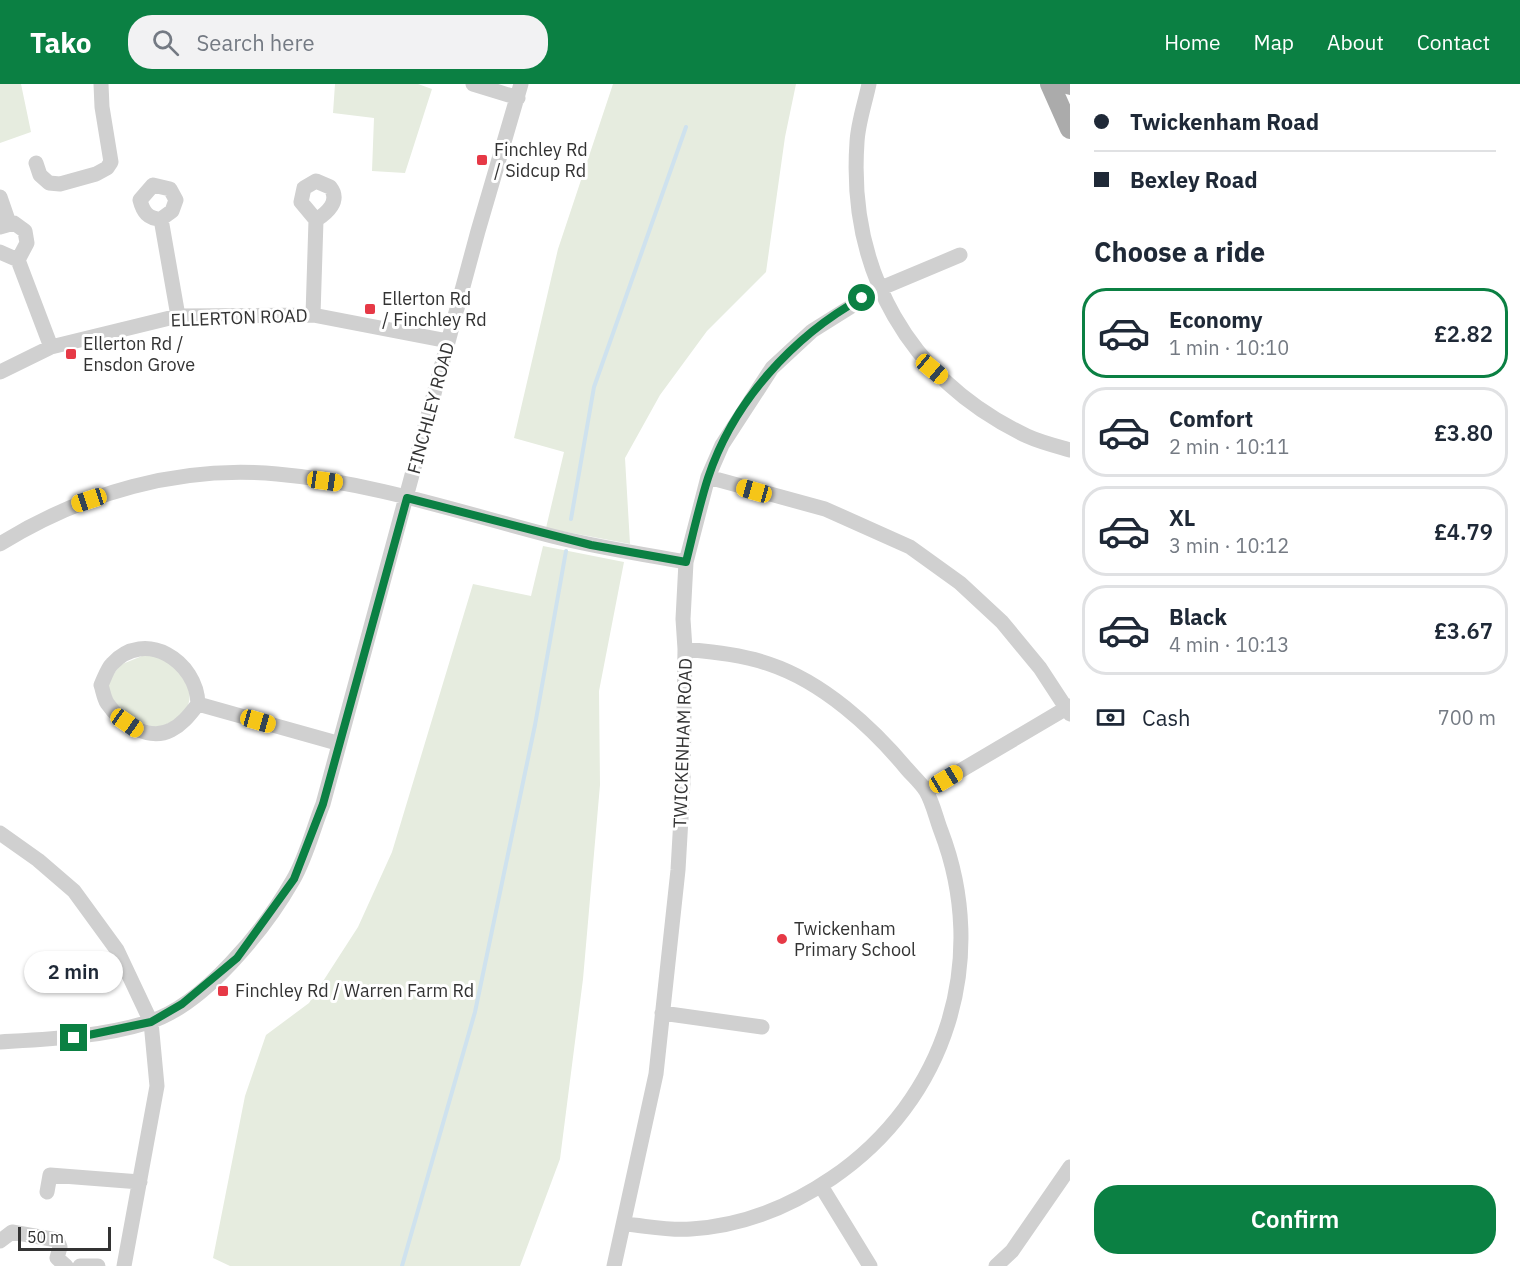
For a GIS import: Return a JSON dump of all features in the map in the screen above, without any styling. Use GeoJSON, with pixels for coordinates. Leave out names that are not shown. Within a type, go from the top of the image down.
{"type":"FeatureCollection","features":[{"type":"Feature","properties":{"kind":"main road"},"geometry":{"type":"LineString","coordinates":[[1050,84],[1070,129]]}},
{"type":"Feature","properties":{"kind":"street"},"geometry":{"type":"LineString","coordinates":[[36,163],[40,174],[49,183],[79,179],[107,168],[112,157],[102,108],[101,84]]}},
{"type":"Feature","properties":{"kind":"street"},"geometry":{"type":"LineString","coordinates":[[473,84],[520,91]]}},
{"type":"Feature","properties":{"kind":"street"},"geometry":{"type":"LineString","coordinates":[[869,84],[857,140],[856,195],[866,255],[879,289],[894,318],[932,369],[979,409],[1028,436],[1070,450]]}},
{"type":"Feature","properties":{"kind":"street","name":"FINCHLEY ROAD"},"geometry":{"type":"LineString","coordinates":[[151,1022],[210,984],[237,958],[294,879],[323,804],[448,340],[520,91]]}},
{"type":"Feature","properties":{"kind":"street"},"geometry":{"type":"LineString","coordinates":[[0,197],[4,225],[21,226],[27,237],[24,250],[18,260]]}},
{"type":"Feature","properties":{"kind":"street"},"geometry":{"type":"LineString","coordinates":[[161,219],[177,316]]}},
{"type":"Feature","properties":{"kind":"street"},"geometry":{"type":"LineString","coordinates":[[313,315],[316,220]]}},
{"type":"Feature","properties":{"kind":"street"},"geometry":{"type":"LineString","coordinates":[[0,252],[18,260],[51,347]]}},
{"type":"Feature","properties":{"kind":"street","name":"TWICKENHAM ROAD"},"geometry":{"type":"LineString","coordinates":[[614,1266],[656,1074],[678,870],[686,649],[683,619],[686,562],[708,477],[728,436],[772,368],[812,331],[879,289],[960,255]]}},
{"type":"Feature","properties":{"kind":"street","name":"ELLERTON ROAD"},"geometry":{"type":"LineString","coordinates":[[0,372],[51,347],[177,316],[313,315],[448,340]]}},
{"type":"Feature","properties":{"kind":"street"},"geometry":{"type":"LineString","coordinates":[[0,544],[32,524],[71,506],[142,484],[185,476],[242,473],[277,474],[349,484],[591,545],[686,562]]}},
{"type":"Feature","properties":{"kind":"street"},"geometry":{"type":"LineString","coordinates":[[708,477],[825,509],[910,547],[960,583],[1002,622],[1040,668],[1069,709],[926,791]]}},
{"type":"Feature","properties":{"kind":"street"},"geometry":{"type":"LineString","coordinates":[[140,649],[156,650],[173,656],[182,665],[197,690],[198,704],[187,718],[170,731],[152,734],[139,731],[127,723],[107,703],[101,685],[111,665],[129,652],[140,649]]}},
{"type":"Feature","properties":{"kind":"street"},"geometry":{"type":"LineString","coordinates":[[625,1224],[690,1230],[735,1222],[783,1207],[821,1186],[853,1164],[894,1124],[920,1087],[947,1029],[955,998],[963,930],[960,898],[950,854],[926,791],[876,733],[820,690],[770,664],[686,649]]}},
{"type":"Feature","properties":{"kind":"street"},"geometry":{"type":"LineString","coordinates":[[198,704],[338,743]]}},
{"type":"Feature","properties":{"kind":"street"},"geometry":{"type":"LineString","coordinates":[[0,833],[38,860],[74,891],[117,950],[151,1022],[156,1086],[124,1266]]}},
{"type":"Feature","properties":{"kind":"street"},"geometry":{"type":"LineString","coordinates":[[662,1013],[762,1027]]}},
{"type":"Feature","properties":{"kind":"street"},"geometry":{"type":"LineString","coordinates":[[0,1042],[74,1038],[151,1022]]}},
{"type":"Feature","properties":{"kind":"street"},"geometry":{"type":"LineString","coordinates":[[996,1266],[1018,1243],[1070,1167]]}},
{"type":"Feature","properties":{"kind":"street"},"geometry":{"type":"LineString","coordinates":[[47,1192],[50,1175],[140,1182]]}},
{"type":"Feature","properties":{"kind":"street"},"geometry":{"type":"LineString","coordinates":[[821,1186],[870,1266]]}},
{"type":"Feature","properties":{"kind":"street"},"geometry":{"type":"LineString","coordinates":[[0,1241],[12,1232],[57,1240],[60,1247],[57,1258],[66,1266]]}},
{"type":"Feature","properties":{"kind":"street"},"geometry":{"type":"LineString","coordinates":[[0,1253],[18,1233]]}},
{"type":"Feature","properties":{"kind":"street"},"geometry":{"type":"LineString","coordinates":[[80,1266],[98,1266]]}},
{"type":"Feature","properties":{"kind":"shaded area"},"geometry":{"type":"Polygon","coordinates":[[[0,84],[21,84],[31,132],[0,143],[0,84]]]}},
{"type":"Feature","properties":{"kind":"shaded area"},"geometry":{"type":"Polygon","coordinates":[[[335,84],[418,84],[432,89],[405,173],[372,171],[374,118],[333,113],[335,84]]]}},
{"type":"Feature","properties":{"kind":"shaded area"},"geometry":{"type":"Polygon","coordinates":[[[613,84],[796,84],[785,137],[766,272],[707,331],[660,395],[625,458],[630,544],[546,528],[564,452],[514,438],[558,249],[613,84]]]}},
{"type":"Feature","properties":{"kind":"shaded area"},"geometry":{"type":"Polygon","coordinates":[[[543,546],[624,562],[599,691],[600,785],[583,979],[560,1159],[520,1266],[230,1266],[213,1258],[245,1096],[266,1035],[309,1003],[358,927],[392,852],[473,584],[531,596],[543,546]]]}},
{"type":"Feature","properties":{"kind":"shaded area"},"geometry":{"type":"Polygon","coordinates":[[[142,656],[160,657],[170,661],[184,677],[189,691],[190,698],[185,711],[176,719],[157,728],[129,719],[109,696],[109,681],[120,665],[142,656]]]}},
{"type":"Feature","properties":{"kind":"waterway"},"geometry":{"type":"LineString","coordinates":[[571,519],[594,387],[686,127]]}},
{"type":"Feature","properties":{"kind":"waterway"},"geometry":{"type":"LineString","coordinates":[[402,1266],[475,1012],[535,725],[566,551]]}},
{"type":"Feature","properties":{"kind":"place","name":"Finchley Rd / Sidcup Rd"},"geometry":{"type":"Point","coordinates":[482,160]}},
{"type":"Feature","properties":{"kind":"place","name":"Ellerton Rd / Finchley Rd"},"geometry":{"type":"Point","coordinates":[370,309]}},
{"type":"Feature","properties":{"kind":"place","name":"Ellerton Rd / Ensdon Grove"},"geometry":{"type":"Point","coordinates":[71,354]}},
{"type":"Feature","properties":{"kind":"place","name":"Twickenham Primary School"},"geometry":{"type":"Point","coordinates":[782,939]}},
{"type":"Feature","properties":{"kind":"place","name":"Finchley Rd / Warren Farm Rd"},"geometry":{"type":"Point","coordinates":[223,991]}},
{"type":"Feature","properties":{"kind":"route"},"geometry":{"type":"LineString","coordinates":[[74,1038],[151,1022],[210,984],[237,958],[294,879],[323,804],[407,498],[591,545],[686,562],[708,477],[722,445],[739,417],[772,368],[812,331],[862,298]]}}]}
